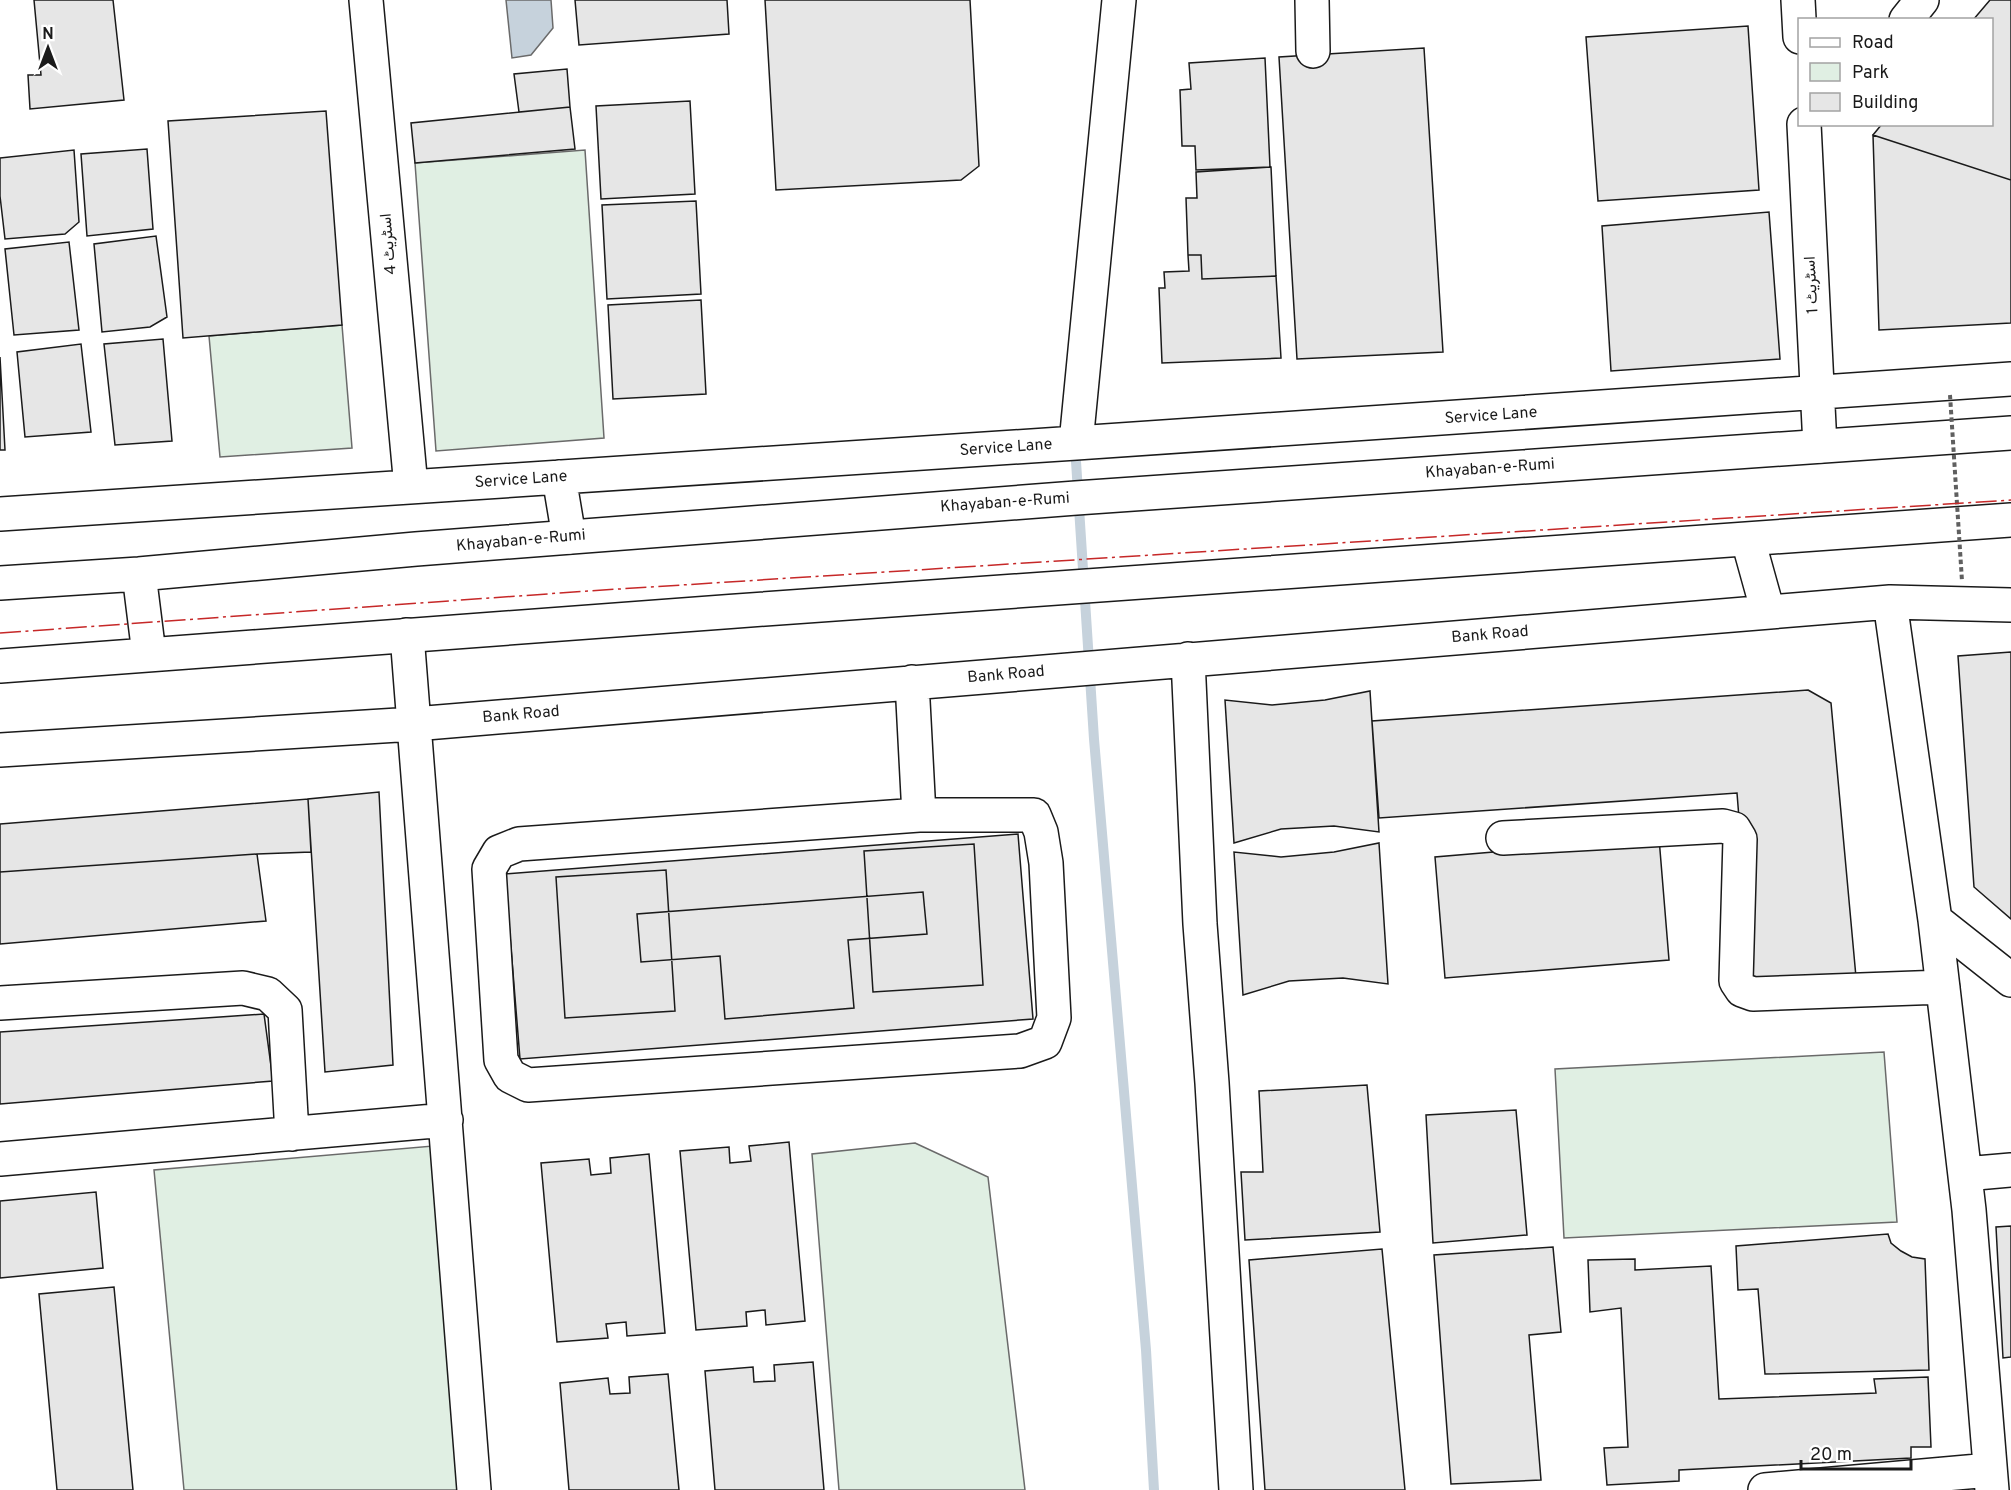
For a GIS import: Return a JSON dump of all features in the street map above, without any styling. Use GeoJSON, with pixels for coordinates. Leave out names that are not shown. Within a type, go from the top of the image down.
{"type":"FeatureCollection","features":[{"type":"Feature","properties":{"kind":"street","name":"اسٹریٹ 4"},"geometry":{"type":"LineString","coordinates":[[366,0],[411,488]]}},
{"type":"Feature","properties":{"kind":"street"},"geometry":{"type":"LineString","coordinates":[[1076,443],[1119,0]]}},
{"type":"Feature","properties":{"kind":"street"},"geometry":{"type":"LineString","coordinates":[[1312,0],[1313,51]]}},
{"type":"Feature","properties":{"kind":"street"},"geometry":{"type":"LineString","coordinates":[[1798,0],[1799,18]]}},
{"type":"Feature","properties":{"kind":"street"},"geometry":{"type":"LineString","coordinates":[[1908,18],[1922,0]]}},
{"type":"Feature","properties":{"kind":"street","name":"اسٹریٹ 1"},"geometry":{"type":"LineString","coordinates":[[1810,131],[1820,446]]}},
{"type":"Feature","properties":{"kind":"street","name":"Service Lane"},"geometry":{"type":"LineString","coordinates":[[0,514],[1817,394],[2011,379]]}},
{"type":"Feature","properties":{"kind":"street","name":"Khayaban-e-Rumi"},"geometry":{"type":"LineString","coordinates":[[0,583],[139,574],[569,537],[1076,498],[2011,433]]}},
{"type":"Feature","properties":{"kind":"street"},"geometry":{"type":"LineString","coordinates":[[559,477],[569,537]]}},
{"type":"Feature","properties":{"kind":"street"},"geometry":{"type":"LineString","coordinates":[[0,666],[407,634],[2010,520]]}},
{"type":"Feature","properties":{"kind":"street"},"geometry":{"type":"LineString","coordinates":[[1748,540],[1768,612]]}},
{"type":"Feature","properties":{"kind":"street"},"geometry":{"type":"LineString","coordinates":[[139,574],[149,654]]}},
{"type":"Feature","properties":{"kind":"street"},"geometry":{"type":"LineString","coordinates":[[1764,1490],[1991,1480],[1965,1174],[1935,920],[1890,602]]}},
{"type":"Feature","properties":{"kind":"street","name":"Bank Road"},"geometry":{"type":"LineString","coordinates":[[0,750],[414,724],[1890,602],[2011,605]]}},
{"type":"Feature","properties":{"kind":"street"},"geometry":{"type":"LineString","coordinates":[[407,634],[474,1490]]}},
{"type":"Feature","properties":{"kind":"street"},"geometry":{"type":"LineString","coordinates":[[1188,659],[1200,924],[1212,1083],[1236,1490]]}},
{"type":"Feature","properties":{"kind":"street"},"geometry":{"type":"LineString","coordinates":[[912,682],[919,815]]}},
{"type":"Feature","properties":{"kind":"street"},"geometry":{"type":"LineString","coordinates":[[919,815],[1034,815],[1041,832],[1046,863],[1054,1018],[1045,1042],[1020,1051],[528,1085],[510,1076],[501,1060],[489,869],[499,852],[519,844],[919,815]]}},
{"type":"Feature","properties":{"kind":"street"},"geometry":{"type":"LineString","coordinates":[[1503,838],[1723,826],[1734,829],[1740,839],[1736,981],[1742,990],[1753,994],[1943,987]]}},
{"type":"Feature","properties":{"kind":"street"},"geometry":{"type":"LineString","coordinates":[[1935,920],[2011,980]]}},
{"type":"Feature","properties":{"kind":"street"},"geometry":{"type":"LineString","coordinates":[[0,1003],[243,988],[268,994],[285,1010],[292,1134]]}},
{"type":"Feature","properties":{"kind":"street"},"geometry":{"type":"LineString","coordinates":[[0,1159],[446,1120]]}},
{"type":"Feature","properties":{"kind":"street"},"geometry":{"type":"LineString","coordinates":[[1965,1174],[2011,1170]]}},
{"type":"Feature","properties":{"kind":"path"},"geometry":{"type":"LineString","coordinates":[[1950,395],[1962,581]]}},
{"type":"Feature","properties":{"kind":"green space"},"geometry":{"type":"Polygon","coordinates":[[[585,150],[604,438],[436,451],[415,163],[585,150]]]}},
{"type":"Feature","properties":{"kind":"green space"},"geometry":{"type":"Polygon","coordinates":[[[342,325],[352,448],[220,457],[209,336],[342,325]]]}},
{"type":"Feature","properties":{"kind":"green space"},"geometry":{"type":"Polygon","coordinates":[[[1884,1052],[1897,1222],[1564,1238],[1555,1069],[1884,1052]]]}},
{"type":"Feature","properties":{"kind":"green space"},"geometry":{"type":"Polygon","coordinates":[[[915,1143],[988,1177],[1025,1490],[839,1490],[812,1154],[915,1143]]]}},
{"type":"Feature","properties":{"kind":"green space"},"geometry":{"type":"Polygon","coordinates":[[[433,1146],[461,1490],[184,1490],[154,1170],[433,1146]]]}},
{"type":"Feature","properties":{"kind":"shaded area"},"geometry":{"type":"Polygon","coordinates":[[[506,0],[551,0],[553,28],[531,55],[512,58],[506,0]]]}},
{"type":"Feature","properties":{"kind":"building"},"geometry":{"type":"Polygon","coordinates":[[[34,0],[113,0],[124,100],[30,109],[28,75],[41,75],[34,0]]]}},
{"type":"Feature","properties":{"kind":"building"},"geometry":{"type":"Polygon","coordinates":[[[575,0],[727,0],[729,34],[579,45],[575,0]]]}},
{"type":"Feature","properties":{"kind":"building"},"geometry":{"type":"Polygon","coordinates":[[[765,0],[970,0],[979,166],[961,180],[776,190],[765,0]]]}},
{"type":"Feature","properties":{"kind":"building"},"geometry":{"type":"Polygon","coordinates":[[[1990,0],[2011,0],[2011,180],[1873,135],[1880,126],[1993,126],[1993,18],[1975,18],[1990,0]]]}},
{"type":"Feature","properties":{"kind":"building"},"geometry":{"type":"Polygon","coordinates":[[[1748,26],[1759,190],[1598,201],[1586,37],[1748,26]]]}},
{"type":"Feature","properties":{"kind":"building"},"geometry":{"type":"Polygon","coordinates":[[[1424,48],[1443,352],[1297,359],[1279,57],[1424,48]]]}},
{"type":"Feature","properties":{"kind":"building"},"geometry":{"type":"Polygon","coordinates":[[[1265,58],[1270,167],[1196,170],[1195,146],[1182,146],[1180,90],[1191,89],[1189,63],[1265,58]]]}},
{"type":"Feature","properties":{"kind":"building"},"geometry":{"type":"Polygon","coordinates":[[[567,69],[570,107],[519,112],[514,74],[567,69]]]}},
{"type":"Feature","properties":{"kind":"building"},"geometry":{"type":"Polygon","coordinates":[[[690,101],[695,194],[601,199],[596,106],[690,101]]]}},
{"type":"Feature","properties":{"kind":"building"},"geometry":{"type":"Polygon","coordinates":[[[570,107],[575,149],[415,163],[411,123],[570,107]]]}},
{"type":"Feature","properties":{"kind":"building"},"geometry":{"type":"Polygon","coordinates":[[[326,111],[342,325],[183,338],[168,121],[326,111]]]}},
{"type":"Feature","properties":{"kind":"building"},"geometry":{"type":"Polygon","coordinates":[[[1873,135],[2011,180],[2011,323],[1879,330],[1873,135]]]}},
{"type":"Feature","properties":{"kind":"building"},"geometry":{"type":"Polygon","coordinates":[[[147,149],[153,229],[87,236],[81,154],[147,149]]]}},
{"type":"Feature","properties":{"kind":"building"},"geometry":{"type":"Polygon","coordinates":[[[74,150],[79,222],[65,234],[5,239],[0,196],[0,158],[74,150]]]}},
{"type":"Feature","properties":{"kind":"building"},"geometry":{"type":"Polygon","coordinates":[[[1271,167],[1276,276],[1202,279],[1201,255],[1188,255],[1186,198],[1197,198],[1196,172],[1271,167]]]}},
{"type":"Feature","properties":{"kind":"building"},"geometry":{"type":"Polygon","coordinates":[[[696,201],[701,294],[607,299],[602,205],[696,201]]]}},
{"type":"Feature","properties":{"kind":"building"},"geometry":{"type":"Polygon","coordinates":[[[1769,212],[1780,359],[1611,371],[1602,226],[1769,212]]]}},
{"type":"Feature","properties":{"kind":"building"},"geometry":{"type":"Polygon","coordinates":[[[156,236],[167,317],[150,327],[102,332],[94,244],[156,236]]]}},
{"type":"Feature","properties":{"kind":"building"},"geometry":{"type":"Polygon","coordinates":[[[69,242],[79,330],[14,335],[5,249],[69,242]]]}},
{"type":"Feature","properties":{"kind":"building"},"geometry":{"type":"Polygon","coordinates":[[[1188,255],[1201,255],[1202,279],[1276,276],[1281,358],[1162,363],[1159,288],[1165,288],[1164,272],[1189,271],[1188,255]]]}},
{"type":"Feature","properties":{"kind":"building"},"geometry":{"type":"Polygon","coordinates":[[[701,300],[706,394],[613,399],[608,305],[701,300]]]}},
{"type":"Feature","properties":{"kind":"building"},"geometry":{"type":"Polygon","coordinates":[[[163,339],[172,441],[115,445],[104,344],[163,339]]]}},
{"type":"Feature","properties":{"kind":"building"},"geometry":{"type":"Polygon","coordinates":[[[81,344],[91,432],[25,437],[17,352],[81,344]]]}},
{"type":"Feature","properties":{"kind":"building"},"geometry":{"type":"Polygon","coordinates":[[[0,357],[5,450],[0,450],[0,357]]]}},
{"type":"Feature","properties":{"kind":"building"},"geometry":{"type":"Polygon","coordinates":[[[2011,652],[2011,919],[1974,887],[1958,656],[2011,652]]]}},
{"type":"Feature","properties":{"kind":"building"},"geometry":{"type":"Polygon","coordinates":[[[1808,690],[1831,703],[1857,988],[1753,995],[1737,793],[1379,818],[1372,721],[1808,690]]]}},
{"type":"Feature","properties":{"kind":"building"},"geometry":{"type":"Polygon","coordinates":[[[1370,691],[1379,832],[1334,826],[1281,829],[1234,843],[1225,700],[1272,705],[1325,700],[1370,691]]]}},
{"type":"Feature","properties":{"kind":"building"},"geometry":{"type":"Polygon","coordinates":[[[379,792],[393,1065],[325,1072],[308,799],[379,792]]]}},
{"type":"Feature","properties":{"kind":"building"},"geometry":{"type":"Polygon","coordinates":[[[308,799],[311,852],[0,872],[0,824],[308,799]]]}},
{"type":"Feature","properties":{"kind":"building"},"geometry":{"type":"Polygon","coordinates":[[[1018,834],[1033,1019],[520,1059],[505,874],[1018,834]]]}},
{"type":"Feature","properties":{"kind":"building"},"geometry":{"type":"Polygon","coordinates":[[[1659,838],[1669,960],[1445,978],[1435,857],[1659,838]]]}},
{"type":"Feature","properties":{"kind":"building"},"geometry":{"type":"Polygon","coordinates":[[[1379,843],[1388,984],[1343,978],[1289,981],[1243,995],[1234,852],[1281,857],[1334,852],[1379,843]]]}},
{"type":"Feature","properties":{"kind":"building"},"geometry":{"type":"Polygon","coordinates":[[[974,844],[983,985],[873,992],[864,851],[974,844]]]}},
{"type":"Feature","properties":{"kind":"building"},"geometry":{"type":"Polygon","coordinates":[[[257,854],[266,921],[0,944],[0,872],[257,854]]]}},
{"type":"Feature","properties":{"kind":"building"},"geometry":{"type":"Polygon","coordinates":[[[666,870],[675,1011],[565,1018],[556,877],[666,870]]]}},
{"type":"Feature","properties":{"kind":"building"},"geometry":{"type":"Polygon","coordinates":[[[923,892],[927,934],[848,940],[854,1008],[725,1019],[720,956],[641,962],[637,914],[923,892]]]}},
{"type":"Feature","properties":{"kind":"building"},"geometry":{"type":"Polygon","coordinates":[[[264,1014],[273,1081],[0,1104],[0,1032],[264,1014]]]}},
{"type":"Feature","properties":{"kind":"building"},"geometry":{"type":"Polygon","coordinates":[[[1367,1085],[1380,1232],[1245,1240],[1241,1172],[1263,1172],[1259,1091],[1367,1085]]]}},
{"type":"Feature","properties":{"kind":"building"},"geometry":{"type":"Polygon","coordinates":[[[1516,1110],[1527,1235],[1433,1243],[1426,1115],[1516,1110]]]}},
{"type":"Feature","properties":{"kind":"building"},"geometry":{"type":"Polygon","coordinates":[[[789,1142],[805,1321],[766,1325],[765,1310],[746,1312],[747,1326],[696,1330],[680,1151],[729,1147],[730,1163],[751,1161],[749,1146],[789,1142]]]}},
{"type":"Feature","properties":{"kind":"building"},"geometry":{"type":"Polygon","coordinates":[[[649,1154],[665,1333],[627,1336],[626,1322],[606,1324],[608,1338],[557,1342],[541,1163],[589,1159],[591,1175],[611,1173],[610,1158],[649,1154]]]}},
{"type":"Feature","properties":{"kind":"building"},"geometry":{"type":"Polygon","coordinates":[[[96,1192],[103,1268],[0,1278],[0,1201],[96,1192]]]}},
{"type":"Feature","properties":{"kind":"building"},"geometry":{"type":"Polygon","coordinates":[[[2011,1226],[2011,1357],[2003,1358],[1996,1227],[2011,1226]]]}},
{"type":"Feature","properties":{"kind":"building"},"geometry":{"type":"Polygon","coordinates":[[[1888,1234],[1891,1243],[1901,1251],[1912,1257],[1925,1259],[1929,1370],[1765,1374],[1758,1289],[1738,1290],[1736,1246],[1888,1234]]]}},
{"type":"Feature","properties":{"kind":"building"},"geometry":{"type":"Polygon","coordinates":[[[1553,1247],[1561,1332],[1529,1335],[1541,1480],[1451,1484],[1434,1255],[1553,1247]]]}},
{"type":"Feature","properties":{"kind":"building"},"geometry":{"type":"Polygon","coordinates":[[[1382,1249],[1405,1490],[1265,1490],[1249,1260],[1382,1249]]]}},
{"type":"Feature","properties":{"kind":"building"},"geometry":{"type":"Polygon","coordinates":[[[1635,1259],[1635,1270],[1711,1266],[1719,1399],[1876,1393],[1874,1379],[1928,1377],[1931,1447],[1911,1447],[1911,1458],[1679,1470],[1679,1481],[1607,1485],[1604,1448],[1628,1447],[1621,1308],[1590,1312],[1588,1260],[1635,1259]]]}},
{"type":"Feature","properties":{"kind":"building"},"geometry":{"type":"Polygon","coordinates":[[[114,1287],[133,1490],[57,1490],[39,1294],[114,1287]]]}},
{"type":"Feature","properties":{"kind":"building"},"geometry":{"type":"Polygon","coordinates":[[[813,1362],[824,1490],[715,1490],[705,1371],[753,1367],[754,1382],[775,1381],[774,1365],[813,1362]]]}},
{"type":"Feature","properties":{"kind":"building"},"geometry":{"type":"Polygon","coordinates":[[[668,1374],[679,1490],[569,1490],[560,1383],[608,1378],[610,1394],[630,1393],[629,1377],[668,1374]]]}},
{"type":"Feature","properties":{"kind":"waterway"},"geometry":{"type":"LineString","coordinates":[[1075,446],[1094,739],[1146,1350],[1154,1490]]}},
{"type":"Feature","properties":{"kind":"power"},"geometry":{"type":"LineString","coordinates":[[0,633],[588,591],[2011,500]]}}]}
